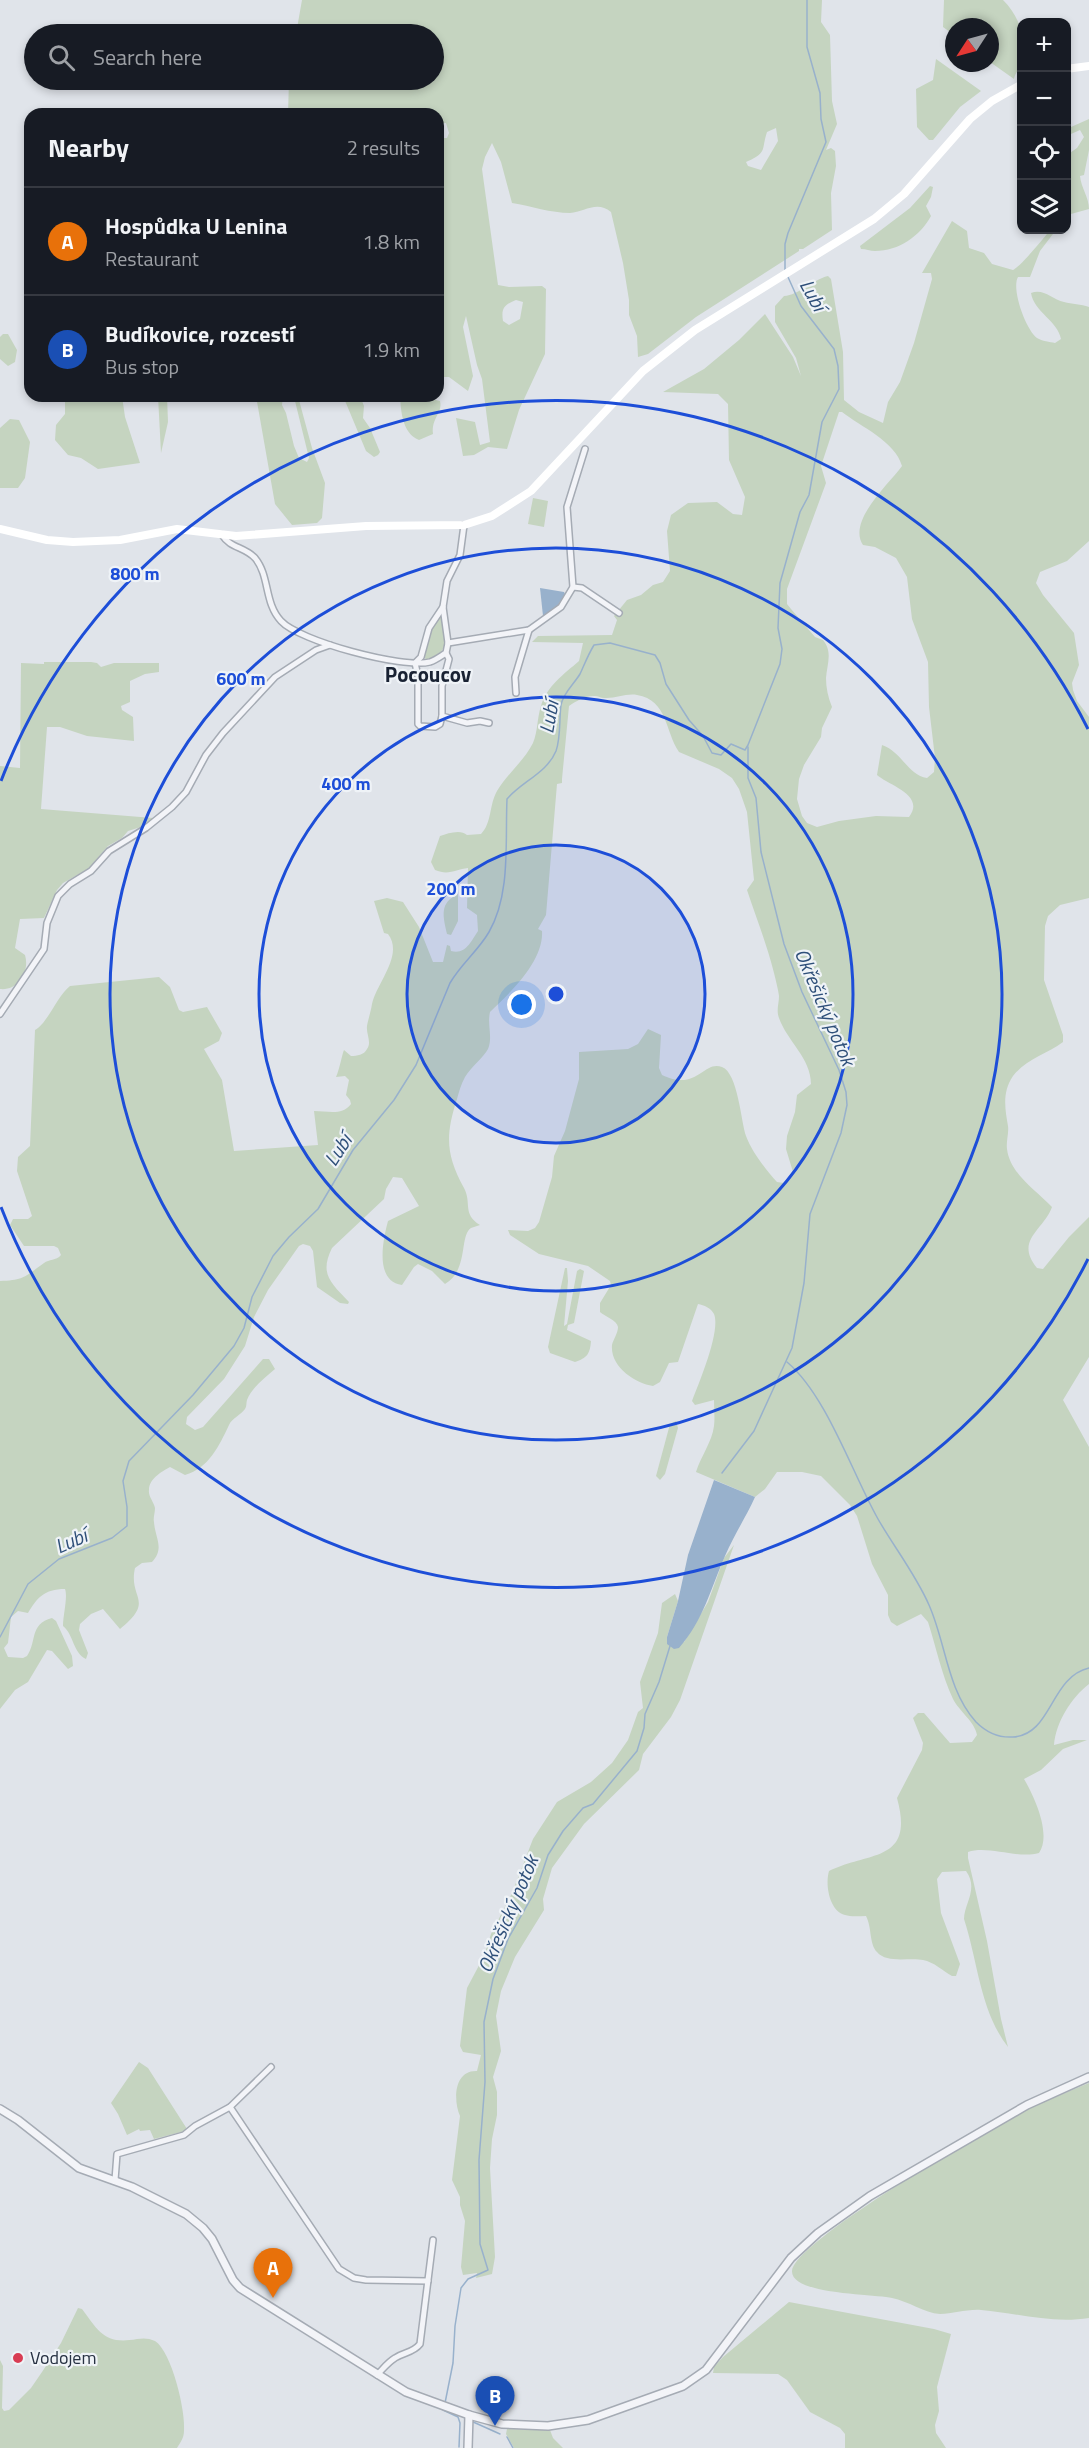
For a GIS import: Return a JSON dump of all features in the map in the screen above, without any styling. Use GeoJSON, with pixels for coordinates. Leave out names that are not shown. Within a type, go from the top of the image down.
{"type":"FeatureCollection","features":[{"type":"Feature","properties":{"kind":"main road"},"geometry":{"type":"LineString","coordinates":[[1071,68],[1089,66]]}},
{"type":"Feature","properties":{"kind":"main road"},"geometry":{"type":"LineString","coordinates":[[0,529],[60,542],[120,540],[177,529],[247,536],[366,526],[464,525],[492,516],[531,491],[653,362],[695,330],[793,270],[889,207],[912,186],[970,119],[992,101],[1017,87]]}},
{"type":"Feature","properties":{"kind":"street"},"geometry":{"type":"LineString","coordinates":[[448,643],[529,630],[555,612],[573,587],[567,507],[585,449]]}},
{"type":"Feature","properties":{"kind":"street"},"geometry":{"type":"LineString","coordinates":[[443,607],[429,628],[421,657],[416,663],[418,724],[420,726],[435,727],[440,724],[442,716],[442,686],[449,659],[446,653],[448,643],[443,607],[447,581],[460,555],[464,525]]}},
{"type":"Feature","properties":{"kind":"street"},"geometry":{"type":"LineString","coordinates":[[222,535],[227,542],[249,552],[256,560],[273,610],[282,623],[290,628],[330,645],[363,654],[416,663],[432,662],[446,653]]}},
{"type":"Feature","properties":{"kind":"street"},"geometry":{"type":"LineString","coordinates":[[573,587],[582,588],[620,614]]}},
{"type":"Feature","properties":{"kind":"street"},"geometry":{"type":"LineString","coordinates":[[516,693],[515,677],[529,630]]}},
{"type":"Feature","properties":{"kind":"street"},"geometry":{"type":"LineString","coordinates":[[0,1014],[44,949],[47,923],[58,896],[70,884],[91,871],[109,851],[146,828],[172,807],[186,792],[206,755],[223,733],[275,677],[315,650],[330,645]]}},
{"type":"Feature","properties":{"kind":"street"},"geometry":{"type":"LineString","coordinates":[[442,716],[467,723],[480,721],[489,723]]}},
{"type":"Feature","properties":{"kind":"street"},"geometry":{"type":"LineString","coordinates":[[115,2180],[117,2154],[184,2135],[195,2126],[230,2107],[272,2067]]}},
{"type":"Feature","properties":{"kind":"street"},"geometry":{"type":"LineString","coordinates":[[0,2109],[18,2120],[79,2168],[94,2176],[115,2180],[186,2214],[208,2233],[233,2280],[240,2288],[406,2392],[469,2418],[502,2424],[548,2426],[588,2420],[683,2386],[706,2370],[791,2258],[818,2233],[870,2196],[1028,2105],[1089,2077]]}},
{"type":"Feature","properties":{"kind":"street"},"geometry":{"type":"LineString","coordinates":[[230,2107],[339,2269],[354,2278],[366,2280],[428,2281]]}},
{"type":"Feature","properties":{"kind":"street"},"geometry":{"type":"LineString","coordinates":[[377,2375],[398,2356],[415,2350],[420,2344],[433,2240]]}},
{"type":"Feature","properties":{"kind":"street"},"geometry":{"type":"LineString","coordinates":[[468,2448],[469,2418]]}},
{"type":"Feature","properties":{"kind":"green space"},"geometry":{"type":"Polygon","coordinates":[[[302,0],[822,0],[821,22],[830,35],[832,101],[837,124],[826,150],[831,148],[835,151],[836,166],[831,193],[832,230],[696,317],[648,354],[638,357],[637,336],[629,315],[623,263],[611,212],[596,207],[563,213],[512,203],[501,162],[492,143],[482,169],[498,285],[542,286],[546,289],[545,354],[519,410],[507,449],[488,447],[474,455],[463,456],[456,418],[475,422],[480,445],[490,442],[482,379],[466,316],[463,327],[473,376],[468,391],[449,377],[444,377],[444,138],[447,138],[449,133],[446,123],[444,123],[444,108],[288,108],[289,90],[444,90],[444,24],[298,24],[302,0]],[[776,128],[767,132],[761,153],[746,162],[748,166],[761,170],[778,141],[776,128]],[[516,300],[506,305],[502,313],[503,321],[509,325],[520,319],[523,302],[516,300]]]}},
{"type":"Feature","properties":{"kind":"green space"},"geometry":{"type":"Polygon","coordinates":[[[944,0],[1003,0],[1017,19],[1017,71],[1014,79],[999,68],[999,18],[945,18],[945,28],[943,27],[944,0]]]}},
{"type":"Feature","properties":{"kind":"green space"},"geometry":{"type":"Polygon","coordinates":[[[936,59],[945,65],[945,72],[954,72],[981,91],[960,107],[933,140],[929,140],[917,127],[916,89],[933,80],[936,59]]]}},
{"type":"Feature","properties":{"kind":"green space"},"geometry":{"type":"Polygon","coordinates":[[[1089,119],[1089,150],[1084,175],[1080,176],[1089,209],[1071,214],[1071,152],[1077,148],[1084,137],[1080,130],[1071,134],[1071,127],[1089,119]]]}},
{"type":"Feature","properties":{"kind":"green space"},"geometry":{"type":"Polygon","coordinates":[[[930,186],[933,187],[931,197],[926,206],[931,216],[915,236],[900,245],[884,250],[861,249],[860,246],[910,208],[930,186]]]}},
{"type":"Feature","properties":{"kind":"green space"},"geometry":{"type":"Polygon","coordinates":[[[952,221],[967,231],[969,248],[984,253],[992,264],[1013,270],[1047,234],[1053,234],[1040,251],[1030,277],[1018,277],[1016,283],[1018,299],[1028,327],[1037,338],[1044,341],[1055,343],[1061,339],[1055,327],[1033,300],[1031,293],[1040,292],[1060,301],[1089,307],[1089,541],[1067,561],[1040,572],[1036,583],[1074,633],[1079,665],[1072,683],[1073,690],[1077,701],[1089,717],[1089,898],[1060,905],[1048,916],[1045,926],[1044,980],[1063,1035],[1063,1042],[1018,1070],[1007,1088],[1005,1101],[1009,1158],[1018,1174],[1052,1207],[1030,1242],[1031,1258],[1037,1268],[1043,1269],[1089,1217],[1089,1357],[1063,1400],[1089,1447],[1089,1684],[1076,1696],[1061,1719],[1054,1745],[1073,1740],[1087,1740],[1063,1749],[1041,1770],[1024,1779],[1037,1805],[1043,1826],[1044,1836],[1039,1853],[1021,1854],[984,1850],[968,1852],[1008,2047],[991,2018],[985,2002],[964,1919],[971,1890],[970,1878],[966,1871],[942,1872],[937,1879],[941,1913],[960,1964],[956,1976],[952,1976],[927,1961],[881,1956],[874,1949],[866,1916],[850,1916],[840,1912],[832,1903],[828,1890],[829,1871],[885,1851],[894,1844],[900,1834],[901,1819],[897,1798],[922,1750],[923,1743],[913,1718],[918,1713],[924,1713],[950,1743],[972,1742],[977,1735],[949,1690],[928,1622],[921,1614],[897,1626],[891,1622],[888,1615],[888,1595],[872,1564],[857,1516],[850,1505],[821,1476],[802,1472],[777,1472],[765,1489],[755,1497],[696,1472],[711,1438],[714,1423],[714,1400],[695,1405],[692,1401],[712,1344],[715,1322],[711,1310],[698,1304],[678,1362],[669,1363],[660,1382],[653,1386],[646,1384],[625,1373],[612,1353],[618,1327],[613,1320],[600,1312],[600,1303],[611,1285],[610,1281],[588,1266],[539,1254],[510,1235],[508,1230],[528,1231],[535,1228],[539,1222],[552,1177],[554,1156],[565,1131],[579,1079],[579,1052],[628,1049],[638,1044],[648,1029],[661,1035],[659,1068],[662,1075],[684,1080],[715,1066],[727,1071],[735,1088],[746,1136],[756,1154],[777,1182],[784,1183],[793,1172],[786,1149],[787,1136],[795,1112],[797,1095],[811,1084],[810,1075],[803,1058],[779,1018],[779,996],[774,973],[747,890],[754,880],[747,812],[739,789],[732,778],[719,769],[679,752],[660,710],[647,698],[637,695],[608,698],[592,696],[569,706],[562,783],[557,784],[546,915],[538,929],[542,931],[538,954],[524,976],[490,1012],[488,1049],[464,1080],[450,1124],[451,1155],[466,1193],[471,1217],[480,1225],[467,1232],[461,1262],[453,1278],[445,1284],[432,1271],[418,1264],[402,1285],[393,1282],[387,1276],[383,1249],[388,1221],[419,1206],[402,1178],[393,1177],[386,1189],[384,1199],[332,1248],[328,1257],[329,1278],[349,1302],[348,1304],[340,1303],[317,1287],[313,1251],[310,1246],[303,1244],[299,1246],[268,1290],[254,1317],[245,1346],[224,1379],[187,1417],[186,1424],[195,1430],[203,1427],[263,1359],[269,1359],[275,1369],[252,1391],[245,1409],[230,1423],[207,1462],[185,1475],[170,1467],[151,1482],[149,1492],[155,1508],[154,1520],[159,1547],[152,1562],[142,1563],[135,1568],[134,1578],[139,1605],[137,1612],[120,1629],[103,1609],[91,1614],[80,1624],[79,1630],[88,1653],[86,1659],[78,1653],[63,1626],[65,1589],[42,1595],[28,1613],[18,1611],[11,1617],[8,1643],[4,1648],[8,1657],[27,1656],[40,1624],[52,1618],[56,1621],[72,1656],[73,1666],[68,1669],[52,1651],[47,1650],[28,1682],[15,1690],[0,1709],[0,1281],[24,1277],[61,1255],[58,1248],[54,1246],[24,1246],[10,1225],[13,1219],[28,1219],[32,1216],[17,1171],[18,1157],[30,1146],[35,1030],[44,1022],[70,986],[159,977],[170,987],[179,1010],[183,1012],[207,1007],[222,1033],[219,1041],[204,1049],[222,1080],[234,1151],[318,1145],[314,1111],[339,1111],[351,1104],[346,1095],[349,1080],[345,1076],[336,1077],[344,1050],[351,1056],[356,1056],[364,1053],[368,1046],[367,1026],[372,1004],[391,960],[392,942],[388,934],[384,933],[374,901],[387,898],[403,902],[419,927],[433,962],[443,962],[447,945],[450,946],[451,951],[464,949],[478,931],[477,915],[467,908],[468,868],[440,872],[435,870],[431,862],[440,836],[458,832],[467,835],[481,834],[485,830],[497,791],[533,743],[543,699],[556,681],[579,661],[583,643],[532,642],[538,636],[612,635],[617,620],[614,616],[627,600],[663,582],[670,571],[667,531],[671,515],[688,503],[717,502],[733,514],[742,515],[745,497],[729,460],[728,404],[718,394],[663,392],[704,369],[739,340],[765,314],[793,357],[801,376],[796,358],[775,322],[775,306],[784,296],[795,293],[828,276],[831,279],[843,352],[844,400],[859,412],[883,423],[888,402],[900,382],[914,343],[932,279],[931,273],[922,273],[952,221]],[[839,412],[821,466],[826,483],[787,589],[787,604],[815,637],[823,640],[829,654],[826,682],[832,707],[822,728],[821,737],[804,765],[799,779],[797,799],[802,816],[807,823],[817,827],[839,821],[876,816],[909,817],[913,803],[909,797],[877,775],[882,745],[894,752],[920,776],[927,778],[934,772],[928,662],[912,619],[907,577],[896,558],[875,547],[863,545],[860,535],[865,514],[902,466],[892,449],[876,435],[839,412]]]}},
{"type":"Feature","properties":{"kind":"green space"},"geometry":{"type":"Polygon","coordinates":[[[8,334],[17,350],[15,362],[8,366],[0,359],[0,337],[8,334]]]}},
{"type":"Feature","properties":{"kind":"green space"},"geometry":{"type":"Polygon","coordinates":[[[65,402],[123,402],[125,417],[140,463],[98,469],[81,458],[68,455],[55,440],[56,425],[65,414],[65,402]]]}},
{"type":"Feature","properties":{"kind":"green space"},"geometry":{"type":"Polygon","coordinates":[[[158,402],[167,402],[168,422],[161,453],[158,402]]]}},
{"type":"Feature","properties":{"kind":"green space"},"geometry":{"type":"Polygon","coordinates":[[[257,402],[282,402],[294,446],[299,458],[307,462],[309,458],[295,402],[300,402],[312,448],[325,483],[322,518],[317,523],[292,525],[275,504],[257,402]]]}},
{"type":"Feature","properties":{"kind":"green space"},"geometry":{"type":"Polygon","coordinates":[[[346,402],[362,402],[363,418],[380,452],[374,457],[366,451],[346,402]]]}},
{"type":"Feature","properties":{"kind":"green space"},"geometry":{"type":"Polygon","coordinates":[[[400,402],[440,402],[433,434],[419,440],[413,437],[406,427],[400,402]]]}},
{"type":"Feature","properties":{"kind":"green space"},"geometry":{"type":"Polygon","coordinates":[[[10,419],[19,420],[30,442],[25,478],[18,488],[0,488],[0,428],[10,419]]]}},
{"type":"Feature","properties":{"kind":"green space"},"geometry":{"type":"Polygon","coordinates":[[[533,498],[548,501],[544,527],[528,524],[533,498]]]}},
{"type":"Feature","properties":{"kind":"green space"},"geometry":{"type":"Polygon","coordinates":[[[441,615],[445,636],[444,648],[435,657],[426,660],[424,656],[430,629],[441,615]]]}},
{"type":"Feature","properties":{"kind":"green space"},"geometry":{"type":"Polygon","coordinates":[[[44,662],[91,662],[101,667],[114,663],[159,663],[159,672],[145,674],[130,681],[130,702],[121,706],[122,710],[133,717],[134,741],[87,736],[60,727],[47,727],[41,809],[153,818],[144,826],[128,831],[122,838],[108,846],[88,869],[63,883],[57,890],[44,918],[20,919],[15,948],[25,955],[26,968],[17,984],[0,989],[0,766],[20,768],[21,663],[44,664],[44,662]]]}},
{"type":"Feature","properties":{"kind":"green space"},"geometry":{"type":"Polygon","coordinates":[[[458,894],[458,921],[451,935],[447,934],[444,911],[448,902],[458,894]]]}},
{"type":"Feature","properties":{"kind":"green space"},"geometry":{"type":"Polygon","coordinates":[[[565,1268],[567,1268],[568,1281],[564,1326],[567,1324],[577,1271],[580,1269],[584,1271],[574,1323],[568,1325],[567,1330],[591,1341],[587,1355],[575,1362],[550,1353],[548,1347],[565,1268]]]}},
{"type":"Feature","properties":{"kind":"green space"},"geometry":{"type":"Polygon","coordinates":[[[676,1421],[678,1428],[665,1474],[660,1480],[656,1476],[670,1424],[676,1421]]]}},
{"type":"Feature","properties":{"kind":"green space"},"geometry":{"type":"Polygon","coordinates":[[[734,1545],[680,1700],[671,1717],[643,1754],[639,1770],[584,1824],[552,1868],[543,1899],[544,1910],[515,1957],[501,1991],[496,2016],[501,2051],[493,2077],[497,2092],[497,2115],[492,2139],[490,2168],[495,2257],[492,2274],[476,2278],[477,2273],[463,2275],[461,2267],[465,2221],[460,2197],[452,2180],[460,2116],[456,2094],[464,2075],[477,2071],[481,2055],[463,2052],[460,2046],[467,1988],[512,1893],[533,1839],[557,1802],[591,1782],[612,1763],[628,1740],[638,1712],[643,1708],[640,1682],[658,1633],[662,1603],[675,1594],[678,1601],[667,1637],[684,1642],[708,1602],[724,1558],[734,1545]]]}},
{"type":"Feature","properties":{"kind":"green space"},"geometry":{"type":"Polygon","coordinates":[[[139,2062],[148,2068],[187,2129],[185,2131],[154,2139],[150,2130],[140,2131],[139,2129],[127,2135],[111,2103],[139,2062]]]}},
{"type":"Feature","properties":{"kind":"green space"},"geometry":{"type":"Polygon","coordinates":[[[1089,2083],[1089,2318],[1048,2319],[981,2310],[940,2314],[928,2312],[892,2298],[819,2289],[795,2279],[792,2271],[801,2256],[858,2211],[1006,2121],[1034,2106],[1089,2083]]]}},
{"type":"Feature","properties":{"kind":"green space"},"geometry":{"type":"Polygon","coordinates":[[[789,2302],[951,2334],[937,2387],[939,2411],[935,2425],[936,2433],[946,2448],[845,2448],[845,2434],[840,2428],[810,2412],[787,2380],[778,2374],[713,2373],[714,2367],[723,2357],[789,2302]]]}},
{"type":"Feature","properties":{"kind":"green space"},"geometry":{"type":"Polygon","coordinates":[[[78,2308],[82,2309],[98,2330],[110,2338],[117,2340],[148,2339],[155,2341],[161,2347],[177,2383],[183,2410],[184,2434],[177,2448],[0,2448],[0,2360],[3,2366],[2,2408],[4,2411],[9,2410],[31,2388],[61,2343],[78,2308]]]}},
{"type":"Feature","properties":{"kind":"green space"},"geometry":{"type":"Polygon","coordinates":[[[507,2429],[550,2430],[553,2438],[563,2448],[514,2448],[506,2434],[507,2429]]]}},
{"type":"Feature","properties":{"kind":"water"},"geometry":{"type":"Polygon","coordinates":[[[540,588],[565,594],[555,610],[543,616],[540,588]]]}},
{"type":"Feature","properties":{"kind":"water"},"geometry":{"type":"Polygon","coordinates":[[[714,1480],[755,1497],[729,1548],[694,1627],[679,1648],[674,1649],[667,1644],[667,1637],[688,1555],[714,1480]]]}},
{"type":"Feature","properties":{"kind":"waterway","name":"Lubí"},"geometry":{"type":"LineString","coordinates":[[785,270],[785,244],[788,233],[826,142],[821,119],[820,93],[807,47],[807,0]]}},
{"type":"Feature","properties":{"kind":"waterway","name":"Lubí"},"geometry":{"type":"LineString","coordinates":[[0,1637],[28,1584],[59,1559],[112,1538],[127,1526],[123,1481],[129,1461],[193,1395],[234,1346],[244,1328],[252,1297],[273,1256],[318,1209],[353,1150],[394,1100],[416,1065],[450,983],[485,939],[496,917],[506,867],[507,799],[552,759],[559,740],[562,701],[580,674],[594,645],[610,643],[655,655],[660,663],[666,684],[689,720],[703,736],[712,753],[721,755],[731,744],[745,750],[748,745],[780,664],[782,649],[778,628],[780,583],[800,512],[809,495],[822,422],[839,389],[838,366],[834,349],[801,306],[788,277]]}},
{"type":"Feature","properties":{"kind":"waterway","name":"Okřešický potok"},"geometry":{"type":"LineString","coordinates":[[722,1473],[754,1431],[792,1348],[804,1283],[810,1214],[841,1133],[847,1105],[846,1092],[839,1070],[802,992],[784,944],[761,852],[756,798],[748,778],[748,747]]}},
{"type":"Feature","properties":{"kind":"waterway"},"geometry":{"type":"LineString","coordinates":[[787,1362],[801,1377],[827,1414],[878,1519],[924,1594],[935,1620],[959,1696],[976,1722],[984,1729],[998,1735],[1013,1737],[1026,1734],[1044,1717],[1066,1682],[1076,1673],[1089,1668]]}},
{"type":"Feature","properties":{"kind":"waterway","name":"Okřešický potok"},"geometry":{"type":"LineString","coordinates":[[445,2403],[453,2363],[455,2326],[461,2288],[468,2279],[488,2270],[480,2244],[479,2160],[485,2082],[484,2022],[493,1979],[508,1939],[537,1888],[548,1855],[563,1831],[583,1808],[593,1804],[637,1751],[644,1728],[645,1714],[659,1682],[670,1646]]}},
{"type":"Feature","properties":{"kind":"waterway","name":"Okřešický potok"},"geometry":{"type":"LineString","coordinates":[[444,2407],[443,2410],[458,2417],[459,2447]]}},
{"type":"Feature","properties":{"kind":"waterway"},"geometry":{"type":"LineString","coordinates":[[471,2421],[500,2434]]}},
{"type":"Feature","properties":{"kind":"waterway"},"geometry":{"type":"LineString","coordinates":[[507,2437],[513,2448]]}},
{"type":"Feature","properties":{"kind":"place","name":"Hospůdka U Lenina"},"geometry":{"type":"Point","coordinates":[273,2298]}},
{"type":"Feature","properties":{"kind":"place","name":"Vodojem"},"geometry":{"type":"Point","coordinates":[18,2358]}},
{"type":"Feature","properties":{"kind":"place","name":"Budíkovice, rozcestí"},"geometry":{"type":"Point","coordinates":[495,2426]}},
{"type":"Feature","properties":{"kind":"district","name":"Pocoucov"},"geometry":{"type":"Point","coordinates":[428,675]}}]}
